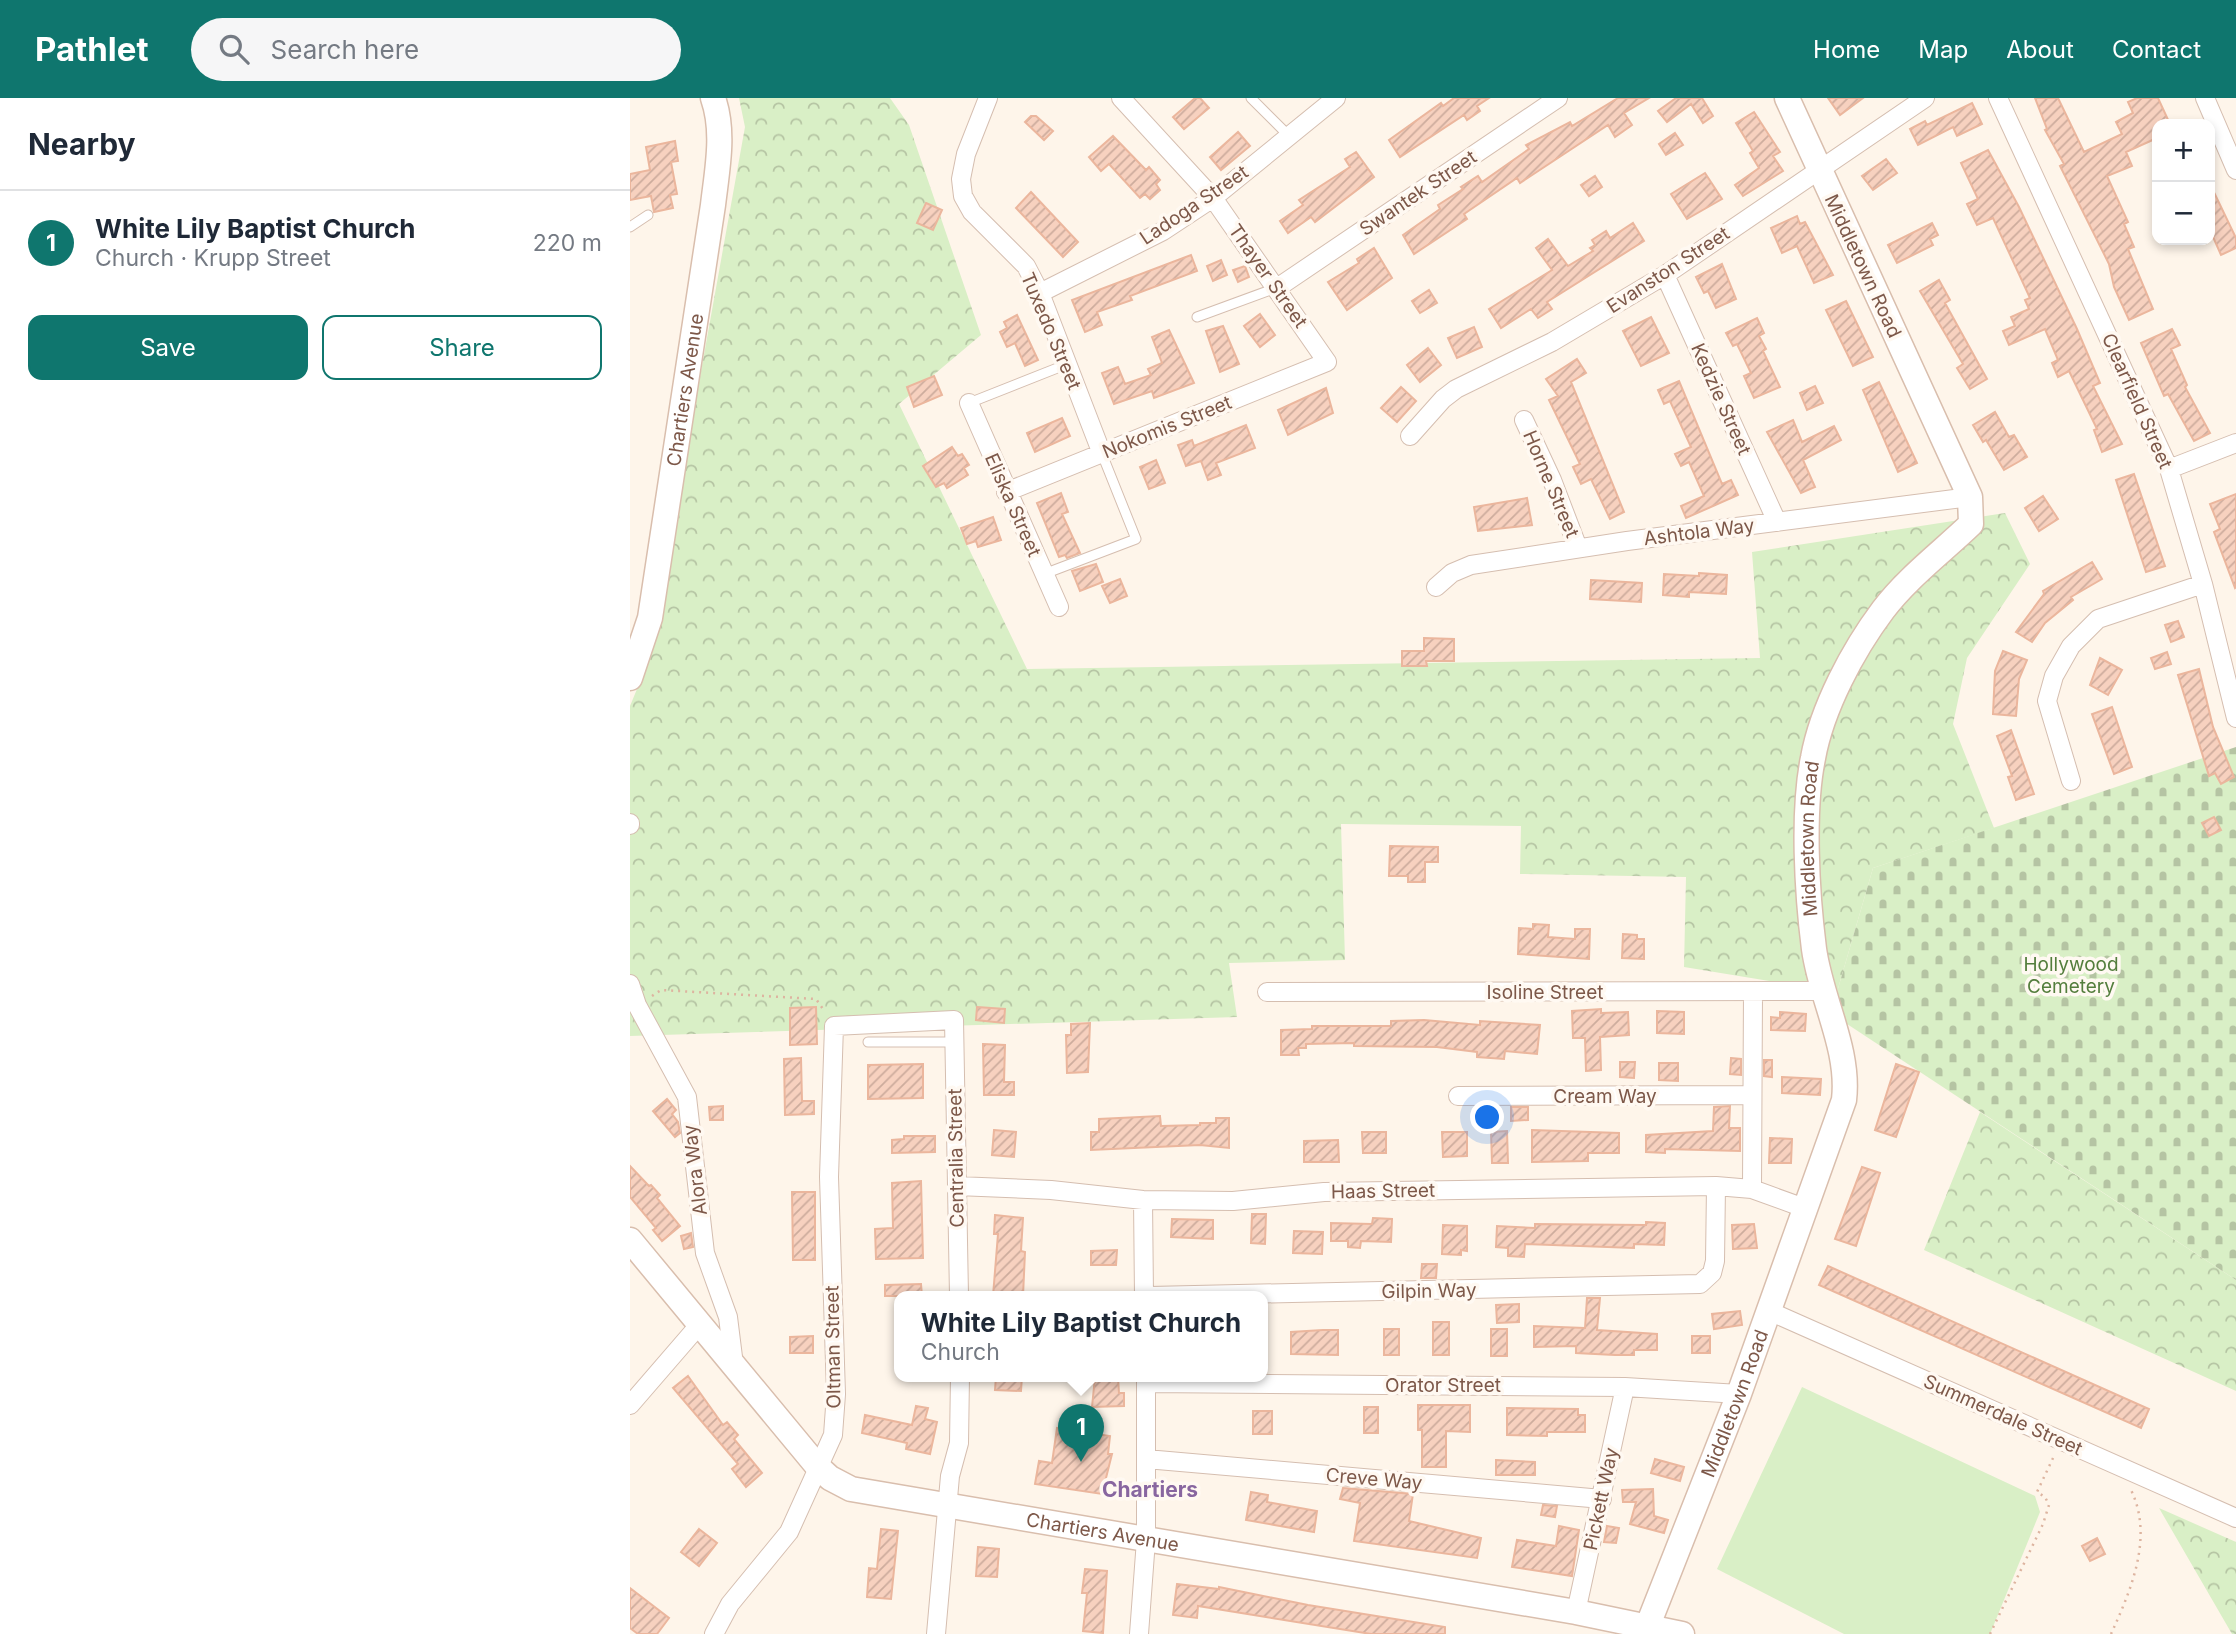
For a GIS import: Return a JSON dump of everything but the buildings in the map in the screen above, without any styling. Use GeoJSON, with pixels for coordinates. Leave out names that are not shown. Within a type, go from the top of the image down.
{"type":"FeatureCollection","features":[{"type":"Feature","properties":{"kind":"street","name":"Chartiers Avenue"},"geometry":{"type":"LineString","coordinates":[[630,678],[650,618],[713,205],[719,159],[719,116],[713,98]]}},
{"type":"Feature","properties":{"kind":"street","name":"Tuxedo Street"},"geometry":{"type":"LineString","coordinates":[[988,98],[966,154],[961,179],[962,196],[972,212],[1026,266],[1040,293],[1065,365],[1102,453]]}},
{"type":"Feature","properties":{"kind":"street","name":"Thayer Street"},"geometry":{"type":"LineString","coordinates":[[1121,98],[1213,198],[1327,362]]}},
{"type":"Feature","properties":{"kind":"street","name":"Ladoga Street"},"geometry":{"type":"LineString","coordinates":[[1040,293],[1163,231],[1213,198],[1336,98]]}},
{"type":"Feature","properties":{"kind":"street","name":"Swantek Street"},"geometry":{"type":"LineString","coordinates":[[1277,288],[1558,98]]}},
{"type":"Feature","properties":{"kind":"street","name":"Middletown Road"},"geometry":{"type":"LineString","coordinates":[[1647,1629],[1739,1394],[1840,1117],[1846,1085],[1844,1065],[1823,991],[1810,906],[1809,790],[1813,756],[1845,666],[1885,607],[1971,524],[1970,497],[1787,98]]}},
{"type":"Feature","properties":{"kind":"street","name":"Evanston Street"},"geometry":{"type":"LineString","coordinates":[[1410,436],[1456,389],[1552,342],[1665,275],[1925,98]]}},
{"type":"Feature","properties":{"kind":"street","name":"Clearfield Street"},"geometry":{"type":"LineString","coordinates":[[1998,98],[2169,469],[2203,584],[2236,718]]}},
{"type":"Feature","properties":{"kind":"street"},"geometry":{"type":"LineString","coordinates":[[2205,98],[2236,170]]}},
{"type":"Feature","properties":{"kind":"street","name":"Kedzie Street"},"geometry":{"type":"LineString","coordinates":[[1665,275],[1777,522]]}},
{"type":"Feature","properties":{"kind":"street","name":"Nokomis Street"},"geometry":{"type":"LineString","coordinates":[[1006,492],[1327,362]]}},
{"type":"Feature","properties":{"kind":"street","name":"Eliska Street"},"geometry":{"type":"LineString","coordinates":[[970,403],[1006,492],[1059,607]]}},
{"type":"Feature","properties":{"kind":"street","name":"Horne Street"},"geometry":{"type":"LineString","coordinates":[[1524,420],[1552,480],[1578,548]]}},
{"type":"Feature","properties":{"kind":"street"},"geometry":{"type":"LineString","coordinates":[[2169,469],[2236,443]]}},
{"type":"Feature","properties":{"kind":"street","name":"Ashtola Way"},"geometry":{"type":"LineString","coordinates":[[1436,587],[1452,573],[1471,565],[1578,548],[1970,497]]}},
{"type":"Feature","properties":{"kind":"street"},"geometry":{"type":"LineString","coordinates":[[2071,781],[2047,701],[2054,676],[2071,646],[2098,619],[2203,584]]}},
{"type":"Feature","properties":{"kind":"street","name":"Alora Way"},"geometry":{"type":"LineString","coordinates":[[630,984],[637,1005],[687,1097],[705,1253],[728,1317],[734,1365]]}},
{"type":"Feature","properties":{"kind":"street","name":"Isoline Street"},"geometry":{"type":"LineString","coordinates":[[1267,992],[1823,991]]}},
{"type":"Feature","properties":{"kind":"street"},"geometry":{"type":"LineString","coordinates":[[1752,1189],[1753,993]]}},
{"type":"Feature","properties":{"kind":"street","name":"Centralia Street"},"geometry":{"type":"LineString","coordinates":[[834,1026],[954,1020],[959,1291]]}},
{"type":"Feature","properties":{"kind":"street","name":"Oltman Street"},"geometry":{"type":"LineString","coordinates":[[714,1634],[730,1604],[789,1532],[833,1435],[836,1394],[829,1177],[834,1026]]}},
{"type":"Feature","properties":{"kind":"street","name":"Cream Way"},"geometry":{"type":"LineString","coordinates":[[1458,1096],[1751,1095]]}},
{"type":"Feature","properties":{"kind":"street","name":"Haas Street"},"geometry":{"type":"LineString","coordinates":[[957,1186],[1051,1190],[1143,1200],[1233,1202],[1324,1192],[1716,1186],[1752,1189],[1807,1209]]}},
{"type":"Feature","properties":{"kind":"street","name":"Gilpin Way"},"geometry":{"type":"LineString","coordinates":[[1268,1294],[1686,1287],[1707,1280],[1715,1261],[1716,1186]]}},
{"type":"Feature","properties":{"kind":"street"},"geometry":{"type":"LineString","coordinates":[[1143,1200],[1144,1291]]}},
{"type":"Feature","properties":{"kind":"street","name":"Chartiers Avenue"},"geometry":{"type":"LineString","coordinates":[[630,1240],[818,1467],[830,1478],[850,1489],[1576,1612],[1647,1629],[1682,1634]]}},
{"type":"Feature","properties":{"kind":"street","name":"Summerdale Street"},"geometry":{"type":"LineString","coordinates":[[1769,1311],[2236,1518]]}},
{"type":"Feature","properties":{"kind":"street"},"geometry":{"type":"LineString","coordinates":[[630,1405],[700,1324]]}},
{"type":"Feature","properties":{"kind":"street"},"geometry":{"type":"LineString","coordinates":[[936,1634],[950,1507],[950,1476],[959,1443],[960,1382]]}},
{"type":"Feature","properties":{"kind":"street"},"geometry":{"type":"LineString","coordinates":[[1139,1634],[1146,1539],[1146,1382]]}},
{"type":"Feature","properties":{"kind":"street","name":"Orator Street"},"geometry":{"type":"LineString","coordinates":[[1268,1382],[1625,1387],[1739,1394]]}},
{"type":"Feature","properties":{"kind":"street","name":"Pickett Way"},"geometry":{"type":"LineString","coordinates":[[1576,1612],[1625,1387]]}},
{"type":"Feature","properties":{"kind":"street","name":"Creve Way"},"geometry":{"type":"LineString","coordinates":[[1146,1459],[1602,1499]]}},
{"type":"Feature","properties":{"kind":"lane"},"geometry":{"type":"LineString","coordinates":[[1251,98],[1289,136]]}},
{"type":"Feature","properties":{"kind":"lane"},"geometry":{"type":"LineString","coordinates":[[630,227],[648,215]]}},
{"type":"Feature","properties":{"kind":"lane"},"geometry":{"type":"LineString","coordinates":[[1197,317],[1277,288]]}},
{"type":"Feature","properties":{"kind":"lane"},"geometry":{"type":"LineString","coordinates":[[970,403],[1065,365]]}},
{"type":"Feature","properties":{"kind":"lane","name":"Tuxedo Street"},"geometry":{"type":"LineString","coordinates":[[1044,574],[1136,538],[1102,453]]}},
{"type":"Feature","properties":{"kind":"lane"},"geometry":{"type":"LineString","coordinates":[[868,1042],[954,1042]]}},
{"type":"Feature","properties":{"kind":"path"},"geometry":{"type":"LineString","coordinates":[[637,1005],[661,990],[816,999],[834,1026]]}},
{"type":"Feature","properties":{"kind":"path"},"geometry":{"type":"LineString","coordinates":[[1990,1634],[2043,1524],[2049,1505],[2037,1492],[2061,1441]]}},
{"type":"Feature","properties":{"kind":"path"},"geometry":{"type":"LineString","coordinates":[[2111,1634],[2140,1555],[2141,1526],[2137,1501],[2122,1468]]}},
{"type":"Feature","properties":{"kind":"green space"},"geometry":{"type":"Polygon","coordinates":[[[739,98],[890,98],[909,125],[981,335],[899,404],[1027,669],[1760,658],[1752,552],[2005,513],[2030,564],[1967,658],[1953,724],[1994,828],[1873,868],[1837,992],[1684,967],[1686,877],[1520,874],[1521,826],[1341,824],[1345,960],[1229,963],[1237,1017],[630,1036],[630,706],[649,660],[745,127],[739,98]]]}},
{"type":"Feature","properties":{"kind":"green space","name":"Hollywood Cemetery"},"geometry":{"type":"Polygon","coordinates":[[[2236,747],[2236,1280],[1844,1022],[1837,992],[1873,868],[2236,747]]]}},
{"type":"Feature","properties":{"kind":"green space"},"geometry":{"type":"Polygon","coordinates":[[[1980,1112],[2236,1280],[2236,1391],[1924,1250],[1980,1112]]]}},
{"type":"Feature","properties":{"kind":"green space"},"geometry":{"type":"Polygon","coordinates":[[[1802,1387],[2035,1496],[2040,1512],[1990,1634],[1844,1634],[1717,1569],[1802,1387]]]}},
{"type":"Feature","properties":{"kind":"green space"},"geometry":{"type":"Polygon","coordinates":[[[2159,1508],[2236,1542],[2236,1634],[2232,1634],[2159,1508]]]}},
{"type":"Feature","properties":{"kind":"place","name":"White Lily Baptist Church"},"geometry":{"type":"Point","coordinates":[1081,1462]}},
{"type":"Feature","properties":{"kind":"district","name":"Chartiers"},"geometry":{"type":"Point","coordinates":[1150,1489]}}]}
